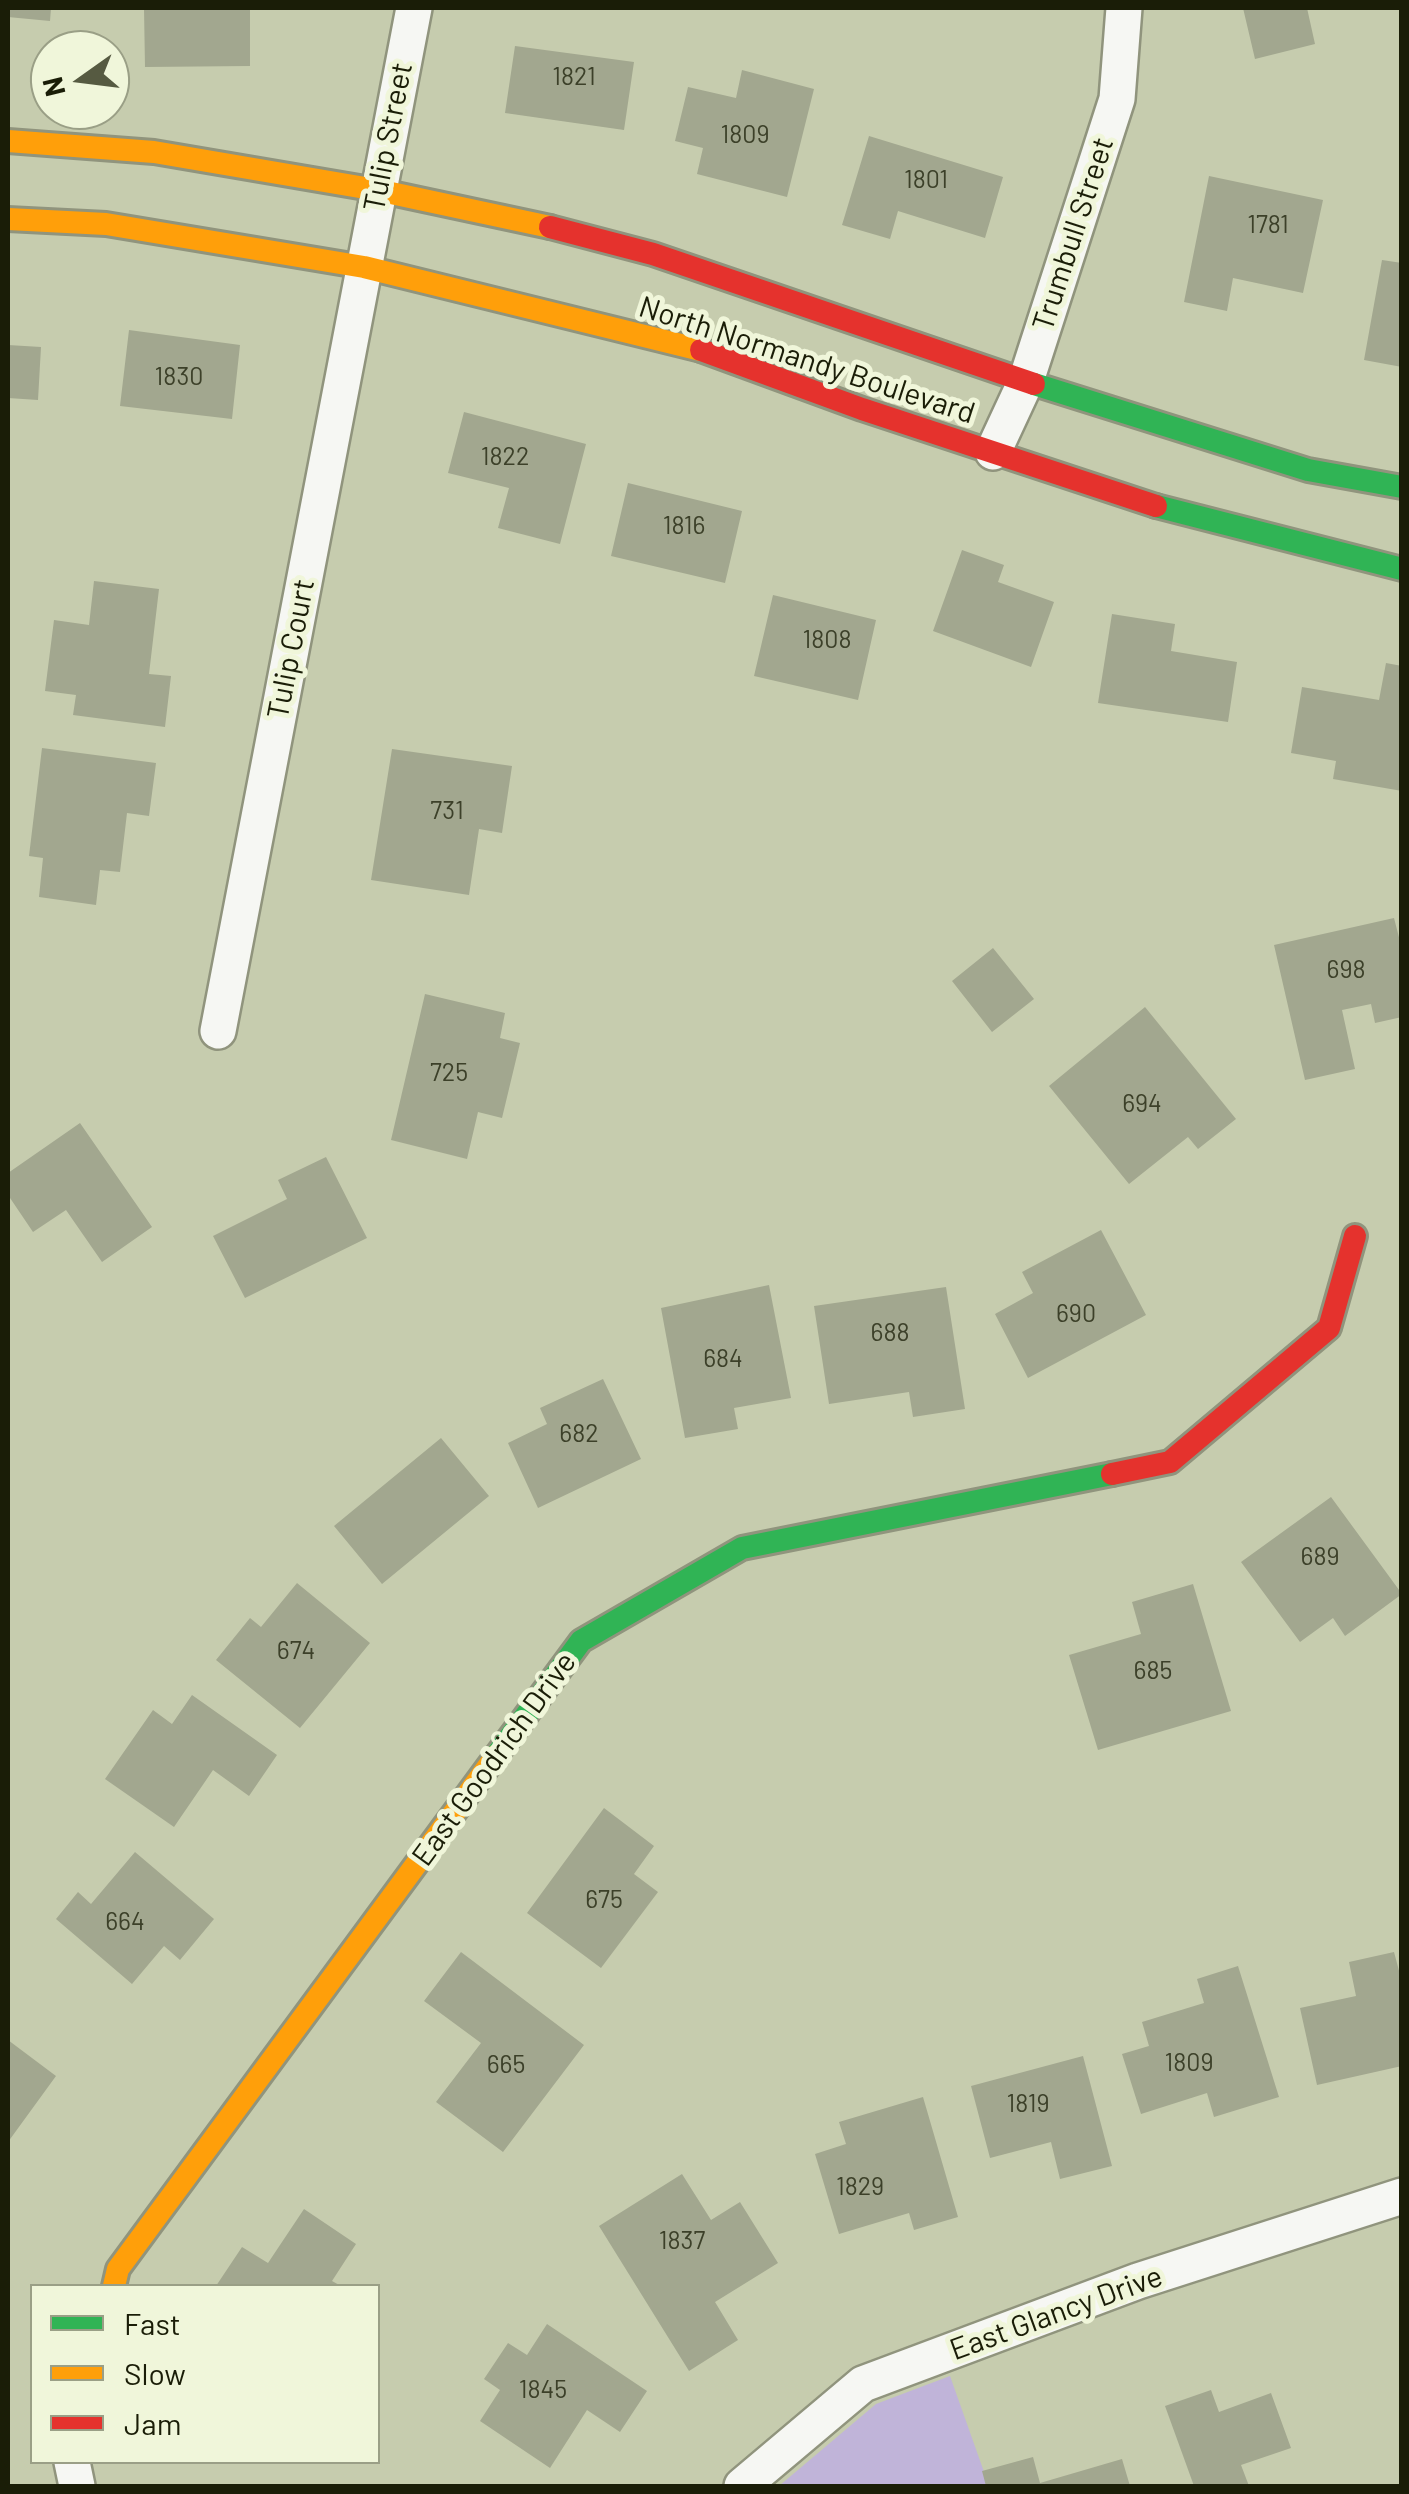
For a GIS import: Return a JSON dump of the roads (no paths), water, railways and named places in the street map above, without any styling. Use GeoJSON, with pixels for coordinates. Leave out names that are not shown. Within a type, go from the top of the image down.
{"type":"FeatureCollection","features":[{"type":"Feature","properties":{"kind":"street","name":"Tulip Street"},"geometry":{"type":"LineString","coordinates":[[364,267],[414,8]]}},
{"type":"Feature","properties":{"kind":"street","name":"Trumbull Street"},"geometry":{"type":"LineString","coordinates":[[993,452],[1026,381],[1117,98],[1124,8]]}},
{"type":"Feature","properties":{"kind":"street","name":"North Normandy Boulevard"},"geometry":{"type":"LineString","coordinates":[[8,141],[154,152],[376,190],[539,224],[653,254],[1026,381],[1308,470],[1402,487]]}},
{"type":"Feature","properties":{"kind":"street","name":"North Normandy Boulevard"},"geometry":{"type":"LineString","coordinates":[[8,219],[106,224],[364,267],[695,348],[862,409],[1176,513],[1402,569]]}},
{"type":"Feature","properties":{"kind":"street","name":"Tulip Court"},"geometry":{"type":"LineString","coordinates":[[218,1030],[364,267]]}},
{"type":"Feature","properties":{"kind":"street","name":"East Goodrich Drive"},"geometry":{"type":"LineString","coordinates":[[114,2284],[118,2269],[581,1641],[742,1548],[1170,1462],[1329,1328],[1355,1236]]}},
{"type":"Feature","properties":{"kind":"street","name":"East Glancy Drive"},"geometry":{"type":"LineString","coordinates":[[742,2486],[862,2384],[1138,2281],[1402,2196]]}}]}
